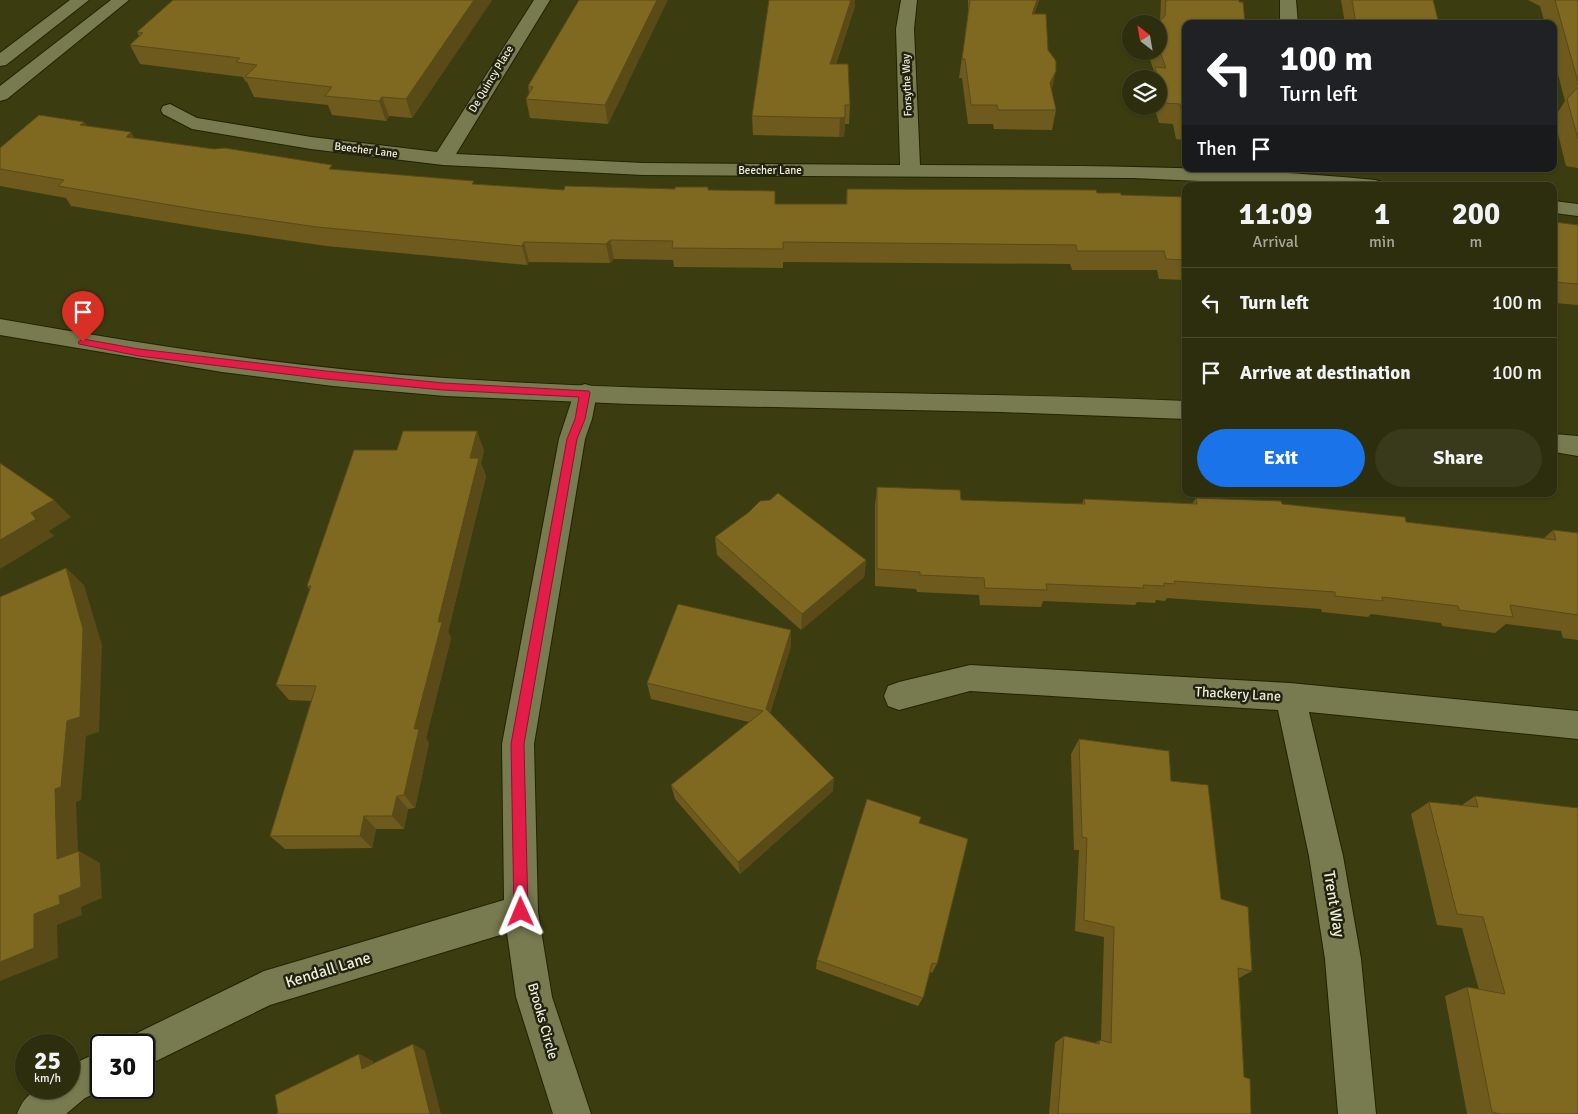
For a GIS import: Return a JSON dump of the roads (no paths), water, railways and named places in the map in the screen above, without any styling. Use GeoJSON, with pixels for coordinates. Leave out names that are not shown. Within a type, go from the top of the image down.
{"type":"FeatureCollection","features":[{"type":"Feature","properties":{"kind":"street"},"geometry":{"type":"LineString","coordinates":[[0,61],[81,0]]}},
{"type":"Feature","properties":{"kind":"street"},"geometry":{"type":"LineString","coordinates":[[0,95],[122,0]]}},
{"type":"Feature","properties":{"kind":"street","name":"De Quincy Place"},"geometry":{"type":"LineString","coordinates":[[443,159],[512,45],[542,0]]}},
{"type":"Feature","properties":{"kind":"street","name":"Forsythe Way"},"geometry":{"type":"LineString","coordinates":[[909,0],[905,30],[910,171]]}},
{"type":"Feature","properties":{"kind":"street"},"geometry":{"type":"LineString","coordinates":[[1288,0],[1289,20]]}},
{"type":"Feature","properties":{"kind":"street","name":"Beecher Lane"},"geometry":{"type":"LineString","coordinates":[[170,110],[192,124],[312,143],[443,159],[643,169],[1323,175],[1356,182]]}},
{"type":"Feature","properties":{"kind":"street"},"geometry":{"type":"LineString","coordinates":[[1557,206],[1578,210]]}},
{"type":"Feature","properties":{"kind":"street"},"geometry":{"type":"LineString","coordinates":[[0,327],[139,352],[288,371],[443,387],[585,393],[1182,410]]}},
{"type":"Feature","properties":{"kind":"street","name":"Brooks Circle"},"geometry":{"type":"LineString","coordinates":[[572,1114],[534,997],[521,912],[518,744],[572,439],[580,419],[585,393]]}},
{"type":"Feature","properties":{"kind":"street"},"geometry":{"type":"LineString","coordinates":[[1557,443],[1578,446]]}},
{"type":"Feature","properties":{"kind":"street","name":"Thackery Lane"},"geometry":{"type":"LineString","coordinates":[[899,696],[970,678],[1290,697],[1578,725]]}},
{"type":"Feature","properties":{"kind":"street","name":"Trent Way"},"geometry":{"type":"LineString","coordinates":[[1290,697],[1326,856],[1343,959],[1357,1114]]}},
{"type":"Feature","properties":{"kind":"street","name":"Kendall Lane"},"geometry":{"type":"LineString","coordinates":[[155,1044],[264,989],[521,912]]}},
{"type":"Feature","properties":{"kind":"street"},"geometry":{"type":"LineString","coordinates":[[36,1114],[72,1085],[90,1076]]}}]}
